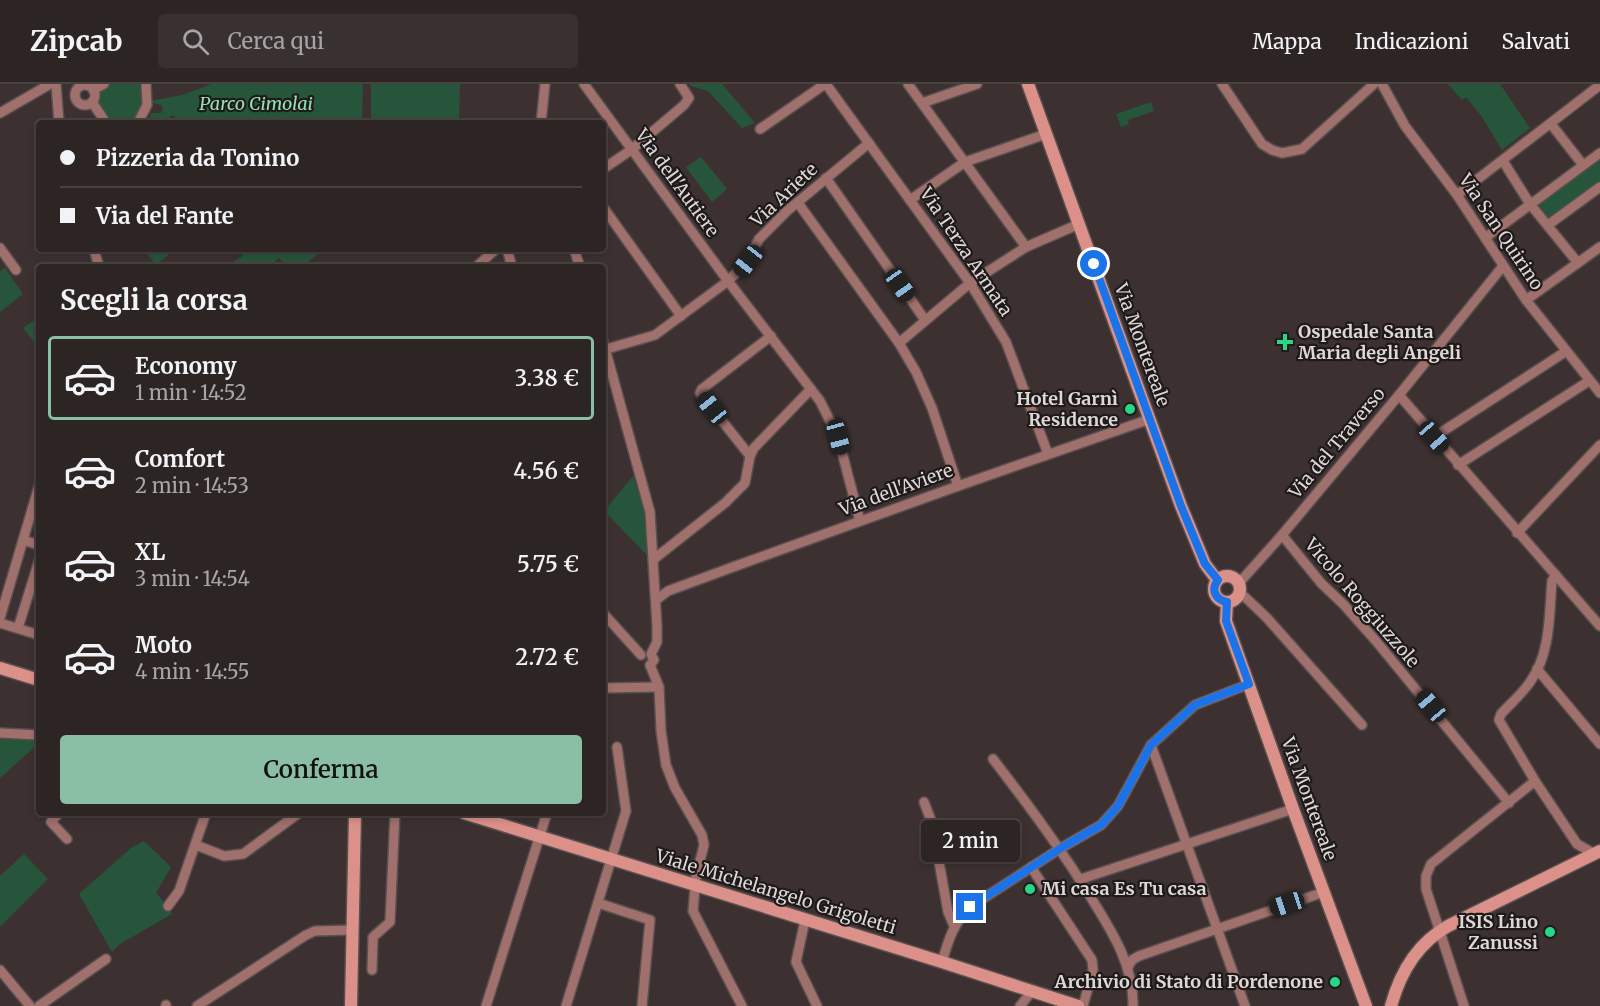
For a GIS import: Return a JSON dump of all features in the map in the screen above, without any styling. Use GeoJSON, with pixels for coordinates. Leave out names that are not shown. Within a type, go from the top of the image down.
{"type":"FeatureCollection","features":[{"type":"Feature","properties":{"kind":"main road","name":"Via Montereale"},"geometry":{"type":"LineString","coordinates":[[1028,84],[1205,564],[1218,580]]}},
{"type":"Feature","properties":{"kind":"main road"},"geometry":{"type":"LineString","coordinates":[[1229,576],[1239,589],[1234,600],[1227,602],[1219,599],[1214,592],[1218,580],[1229,576]]}},
{"type":"Feature","properties":{"kind":"main road","name":"Via Montereale"},"geometry":{"type":"LineString","coordinates":[[1227,602],[1226,621],[1366,1006]]}},
{"type":"Feature","properties":{"kind":"main road"},"geometry":{"type":"LineString","coordinates":[[0,668],[36,679]]}},
{"type":"Feature","properties":{"kind":"main road"},"geometry":{"type":"LineString","coordinates":[[351,1006],[355,816]]}},
{"type":"Feature","properties":{"kind":"main road","name":"Viale Michelangelo Grigoletti"},"geometry":{"type":"LineString","coordinates":[[473,816],[1078,1006]]}},
{"type":"Feature","properties":{"kind":"main road"},"geometry":{"type":"LineString","coordinates":[[1389,1005],[1410,962],[1424,943],[1438,931],[1597,852]]}},
{"type":"Feature","properties":{"kind":"street"},"geometry":{"type":"LineString","coordinates":[[0,113],[50,84]]}},
{"type":"Feature","properties":{"kind":"street"},"geometry":{"type":"LineString","coordinates":[[57,84],[59,120]]}},
{"type":"Feature","properties":{"kind":"street"},"geometry":{"type":"LineString","coordinates":[[90,103],[79,103],[75,97],[76,91],[84,86],[104,84]]}},
{"type":"Feature","properties":{"kind":"street"},"geometry":{"type":"LineString","coordinates":[[140,120],[147,105],[146,84]]}},
{"type":"Feature","properties":{"kind":"street"},"geometry":{"type":"LineString","coordinates":[[541,120],[544,84]]}},
{"type":"Feature","properties":{"kind":"street","name":"Via dell'Autiere"},"geometry":{"type":"LineString","coordinates":[[584,84],[728,281],[820,401],[838,437],[860,521]]}},
{"type":"Feature","properties":{"kind":"street"},"geometry":{"type":"LineString","coordinates":[[606,167],[631,150],[684,105],[689,98],[680,84]]}},
{"type":"Feature","properties":{"kind":"street"},"geometry":{"type":"LineString","coordinates":[[760,129],[826,84]]}},
{"type":"Feature","properties":{"kind":"street","name":"Via Terza Armata"},"geometry":{"type":"LineString","coordinates":[[826,84],[970,283],[1006,342],[1048,454]]}},
{"type":"Feature","properties":{"kind":"street"},"geometry":{"type":"LineString","coordinates":[[908,84],[1026,246]]}},
{"type":"Feature","properties":{"kind":"street"},"geometry":{"type":"LineString","coordinates":[[922,103],[976,84]]}},
{"type":"Feature","properties":{"kind":"street"},"geometry":{"type":"LineString","coordinates":[[1222,84],[1262,144],[1282,153],[1302,149],[1374,84]]}},
{"type":"Feature","properties":{"kind":"street","name":"Via San Quirino"},"geometry":{"type":"LineString","coordinates":[[1382,84],[1405,126],[1457,195],[1526,300],[1565,352],[1600,393]]}},
{"type":"Feature","properties":{"kind":"street"},"geometry":{"type":"LineString","coordinates":[[1457,195],[1600,85]]}},
{"type":"Feature","properties":{"kind":"street"},"geometry":{"type":"LineString","coordinates":[[84,86],[94,96],[90,103]]}},
{"type":"Feature","properties":{"kind":"street"},"geometry":{"type":"LineString","coordinates":[[90,103],[98,120]]}},
{"type":"Feature","properties":{"kind":"street"},"geometry":{"type":"LineString","coordinates":[[90,103],[104,120]]}},
{"type":"Feature","properties":{"kind":"street"},"geometry":{"type":"LineString","coordinates":[[1551,124],[1582,165]]}},
{"type":"Feature","properties":{"kind":"street"},"geometry":{"type":"LineString","coordinates":[[910,200],[964,162],[1047,134]]}},
{"type":"Feature","properties":{"kind":"street","name":"Via Ariete"},"geometry":{"type":"LineString","coordinates":[[606,347],[655,335],[728,281],[748,261],[759,239],[826,178],[869,143]]}},
{"type":"Feature","properties":{"kind":"street"},"geometry":{"type":"LineString","coordinates":[[1485,238],[1600,153]]}},
{"type":"Feature","properties":{"kind":"street"},"geometry":{"type":"LineString","coordinates":[[1503,161],[1530,204],[1578,263]]}},
{"type":"Feature","properties":{"kind":"street"},"geometry":{"type":"LineString","coordinates":[[826,178],[925,320]]}},
{"type":"Feature","properties":{"kind":"street"},"geometry":{"type":"LineString","coordinates":[[1548,225],[1600,187]]}},
{"type":"Feature","properties":{"kind":"street"},"geometry":{"type":"LineString","coordinates":[[798,203],[899,343],[916,372],[932,408],[958,486]]}},
{"type":"Feature","properties":{"kind":"street"},"geometry":{"type":"LineString","coordinates":[[606,211],[681,316]]}},
{"type":"Feature","properties":{"kind":"street"},"geometry":{"type":"LineString","coordinates":[[899,343],[970,283],[1026,246],[1079,224]]}},
{"type":"Feature","properties":{"kind":"street"},"geometry":{"type":"LineString","coordinates":[[1526,300],[1600,247]]}},
{"type":"Feature","properties":{"kind":"street"},"geometry":{"type":"LineString","coordinates":[[0,248],[16,270]]}},
{"type":"Feature","properties":{"kind":"street"},"geometry":{"type":"LineString","coordinates":[[479,264],[493,252]]}},
{"type":"Feature","properties":{"kind":"street","name":"Via del Traverso"},"geometry":{"type":"LineString","coordinates":[[1239,589],[1503,266]]}},
{"type":"Feature","properties":{"kind":"street"},"geometry":{"type":"LineString","coordinates":[[750,456],[700,393],[702,389],[771,336]]}},
{"type":"Feature","properties":{"kind":"street"},"geometry":{"type":"LineString","coordinates":[[1434,437],[1565,352]]}},
{"type":"Feature","properties":{"kind":"street"},"geometry":{"type":"LineString","coordinates":[[606,354],[650,513],[657,642],[640,661],[642,664],[650,665],[659,687],[661,731],[666,765],[675,788],[702,835],[703,855],[695,886],[693,911],[742,1006]]}},
{"type":"Feature","properties":{"kind":"street"},"geometry":{"type":"LineString","coordinates":[[1458,465],[1589,381]]}},
{"type":"Feature","properties":{"kind":"street"},"geometry":{"type":"LineString","coordinates":[[654,559],[725,503],[745,483],[750,456],[754,448],[811,388]]}},
{"type":"Feature","properties":{"kind":"street"},"geometry":{"type":"LineString","coordinates":[[1399,395],[1600,626]]}},
{"type":"Feature","properties":{"kind":"street","name":"Via dell'Aviere"},"geometry":{"type":"LineString","coordinates":[[656,600],[668,591],[860,521],[1150,420]]}},
{"type":"Feature","properties":{"kind":"street"},"geometry":{"type":"LineString","coordinates":[[1517,533],[1600,445]]}},
{"type":"Feature","properties":{"kind":"street"},"geometry":{"type":"LineString","coordinates":[[0,618],[5,587],[36,497]]}},
{"type":"Feature","properties":{"kind":"street","name":"Vicolo Roggiuzzole"},"geometry":{"type":"LineString","coordinates":[[1282,536],[1321,583],[1376,641],[1509,803]]}},
{"type":"Feature","properties":{"kind":"street"},"geometry":{"type":"LineString","coordinates":[[23,540],[36,543]]}},
{"type":"Feature","properties":{"kind":"street"},"geometry":{"type":"LineString","coordinates":[[18,628],[36,571]]}},
{"type":"Feature","properties":{"kind":"street"},"geometry":{"type":"LineString","coordinates":[[1556,575],[1552,582],[1548,639],[1537,669],[1531,681],[1499,720],[1535,781],[1577,844],[1597,852]]}},
{"type":"Feature","properties":{"kind":"street"},"geometry":{"type":"LineString","coordinates":[[1239,589],[1268,618],[1362,724]]}},
{"type":"Feature","properties":{"kind":"street"},"geometry":{"type":"LineString","coordinates":[[606,616],[646,654]]}},
{"type":"Feature","properties":{"kind":"street"},"geometry":{"type":"LineString","coordinates":[[0,623],[36,634]]}},
{"type":"Feature","properties":{"kind":"street"},"geometry":{"type":"LineString","coordinates":[[1537,669],[1600,744]]}},
{"type":"Feature","properties":{"kind":"street"},"geometry":{"type":"LineString","coordinates":[[942,962],[954,926],[970,907],[1101,825],[1118,806],[1151,745],[1195,705],[1249,684]]}},
{"type":"Feature","properties":{"kind":"street"},"geometry":{"type":"LineString","coordinates":[[606,688],[659,687]]}},
{"type":"Feature","properties":{"kind":"street"},"geometry":{"type":"LineString","coordinates":[[0,733],[36,735]]}},
{"type":"Feature","properties":{"kind":"street"},"geometry":{"type":"LineString","coordinates":[[1151,745],[1245,1006]]}},
{"type":"Feature","properties":{"kind":"street"},"geometry":{"type":"LineString","coordinates":[[566,1006],[626,811],[617,747]]}},
{"type":"Feature","properties":{"kind":"street"},"geometry":{"type":"LineString","coordinates":[[993,759],[1061,848],[1106,921],[1128,967],[1133,1006]]}},
{"type":"Feature","properties":{"kind":"street"},"geometry":{"type":"LineString","coordinates":[[1464,1006],[1438,931],[1426,889],[1426,876],[1431,864],[1535,781]]}},
{"type":"Feature","properties":{"kind":"street"},"geometry":{"type":"LineString","coordinates":[[924,802],[932,823],[948,912],[954,926]]}},
{"type":"Feature","properties":{"kind":"street"},"geometry":{"type":"LineString","coordinates":[[1081,879],[1293,809]]}},
{"type":"Feature","properties":{"kind":"street"},"geometry":{"type":"LineString","coordinates":[[56,816],[51,822],[67,839]]}},
{"type":"Feature","properties":{"kind":"street"},"geometry":{"type":"LineString","coordinates":[[168,906],[179,891],[205,816]]}},
{"type":"Feature","properties":{"kind":"street"},"geometry":{"type":"LineString","coordinates":[[196,845],[224,856],[243,854],[295,816]]}},
{"type":"Feature","properties":{"kind":"street"},"geometry":{"type":"LineString","coordinates":[[372,970],[374,937],[390,922],[394,816]]}},
{"type":"Feature","properties":{"kind":"street"},"geometry":{"type":"LineString","coordinates":[[486,1006],[546,816]]}},
{"type":"Feature","properties":{"kind":"street"},"geometry":{"type":"LineString","coordinates":[[1031,867],[1092,960],[1093,970],[1083,1006]]}},
{"type":"Feature","properties":{"kind":"street"},"geometry":{"type":"LineString","coordinates":[[1128,967],[1132,960],[1139,956],[1324,892]]}},
{"type":"Feature","properties":{"kind":"street"},"geometry":{"type":"LineString","coordinates":[[598,903],[650,920],[642,1006]]}},
{"type":"Feature","properties":{"kind":"street"},"geometry":{"type":"LineString","coordinates":[[805,920],[796,962],[817,1006]]}},
{"type":"Feature","properties":{"kind":"street"},"geometry":{"type":"LineString","coordinates":[[197,1006],[315,930],[352,930]]}},
{"type":"Feature","properties":{"kind":"street"},"geometry":{"type":"LineString","coordinates":[[39,1006],[106,959]]}},
{"type":"Feature","properties":{"kind":"street"},"geometry":{"type":"LineString","coordinates":[[0,970],[30,1006]]}},
{"type":"Feature","properties":{"kind":"street"},"geometry":{"type":"LineString","coordinates":[[1020,1006],[1032,991]]}},
{"type":"Feature","properties":{"kind":"green space"},"geometry":{"type":"Polygon","coordinates":[[[109,84],[139,84],[142,105],[133,120],[107,120],[94,101],[97,98],[97,91],[109,84]]]}},
{"type":"Feature","properties":{"kind":"green space","name":"Parco Cimolai"},"geometry":{"type":"Polygon","coordinates":[[[212,84],[363,84],[362,120],[177,120],[173,115],[166,120],[149,120],[151,113],[161,113],[163,109],[161,105],[150,101],[182,95],[212,84]]]}},
{"type":"Feature","properties":{"kind":"green space"},"geometry":{"type":"Polygon","coordinates":[[[371,84],[460,84],[459,120],[371,120],[371,84]]]}},
{"type":"Feature","properties":{"kind":"green space"},"geometry":{"type":"Polygon","coordinates":[[[689,84],[722,84],[755,123],[742,128],[708,91],[689,84]]]}},
{"type":"Feature","properties":{"kind":"green space"},"geometry":{"type":"Polygon","coordinates":[[[1448,84],[1500,84],[1530,128],[1502,150],[1482,117],[1466,97],[1462,100],[1448,84]]]}},
{"type":"Feature","properties":{"kind":"green space"},"geometry":{"type":"Polygon","coordinates":[[[1151,102],[1154,111],[1128,120],[1129,124],[1121,127],[1116,114],[1151,102]]]}},
{"type":"Feature","properties":{"kind":"green space"},"geometry":{"type":"Polygon","coordinates":[[[1600,153],[1600,187],[1548,225],[1530,204],[1600,153]]]}},
{"type":"Feature","properties":{"kind":"green space"},"geometry":{"type":"Polygon","coordinates":[[[701,157],[727,189],[712,202],[686,167],[701,157]]]}},
{"type":"Feature","properties":{"kind":"green space"},"geometry":{"type":"Polygon","coordinates":[[[145,252],[172,252],[157,264],[145,252]]]}},
{"type":"Feature","properties":{"kind":"green space"},"geometry":{"type":"Polygon","coordinates":[[[241,252],[321,252],[305,264],[285,264],[279,258],[272,264],[230,264],[243,256],[241,252]]]}},
{"type":"Feature","properties":{"kind":"green space"},"geometry":{"type":"Polygon","coordinates":[[[5,268],[23,294],[0,312],[0,271],[5,268]]]}},
{"type":"Feature","properties":{"kind":"green space"},"geometry":{"type":"Polygon","coordinates":[[[36,319],[36,344],[23,328],[36,319]]]}},
{"type":"Feature","properties":{"kind":"green space"},"geometry":{"type":"Polygon","coordinates":[[[633,476],[643,506],[648,556],[606,513],[606,509],[633,476]]]}},
{"type":"Feature","properties":{"kind":"green space"},"geometry":{"type":"Polygon","coordinates":[[[0,739],[36,740],[36,746],[0,778],[0,739]]]}},
{"type":"Feature","properties":{"kind":"green space"},"geometry":{"type":"Polygon","coordinates":[[[144,841],[171,867],[156,893],[172,914],[120,944],[112,952],[79,894],[131,848],[144,841]]]}},
{"type":"Feature","properties":{"kind":"green space"},"geometry":{"type":"Polygon","coordinates":[[[24,854],[48,879],[0,927],[0,876],[24,854]]]}},
{"type":"Feature","properties":{"kind":"place","name":"Ospedale Santa Maria degli Angeli"},"geometry":{"type":"Point","coordinates":[1285,342]}},
{"type":"Feature","properties":{"kind":"place","name":"Hotel Garnì Residence"},"geometry":{"type":"Point","coordinates":[1130,409]}},
{"type":"Feature","properties":{"kind":"place","name":"Mi casa Es Tu casa"},"geometry":{"type":"Point","coordinates":[1030,889]}},
{"type":"Feature","properties":{"kind":"place","name":"ISIS Lino Zanussi"},"geometry":{"type":"Point","coordinates":[1550,932]}},
{"type":"Feature","properties":{"kind":"place","name":"Archivio di Stato di Pordenone"},"geometry":{"type":"Point","coordinates":[1335,982]}},
{"type":"Feature","properties":{"kind":"route"},"geometry":{"type":"LineString","coordinates":[[970,907],[1101,825],[1118,806],[1151,745],[1168,728],[1195,705],[1249,684],[1226,621],[1227,602],[1219,599],[1214,592],[1215,583],[1218,580],[1205,564],[1181,506],[1094,264]]}}]}
